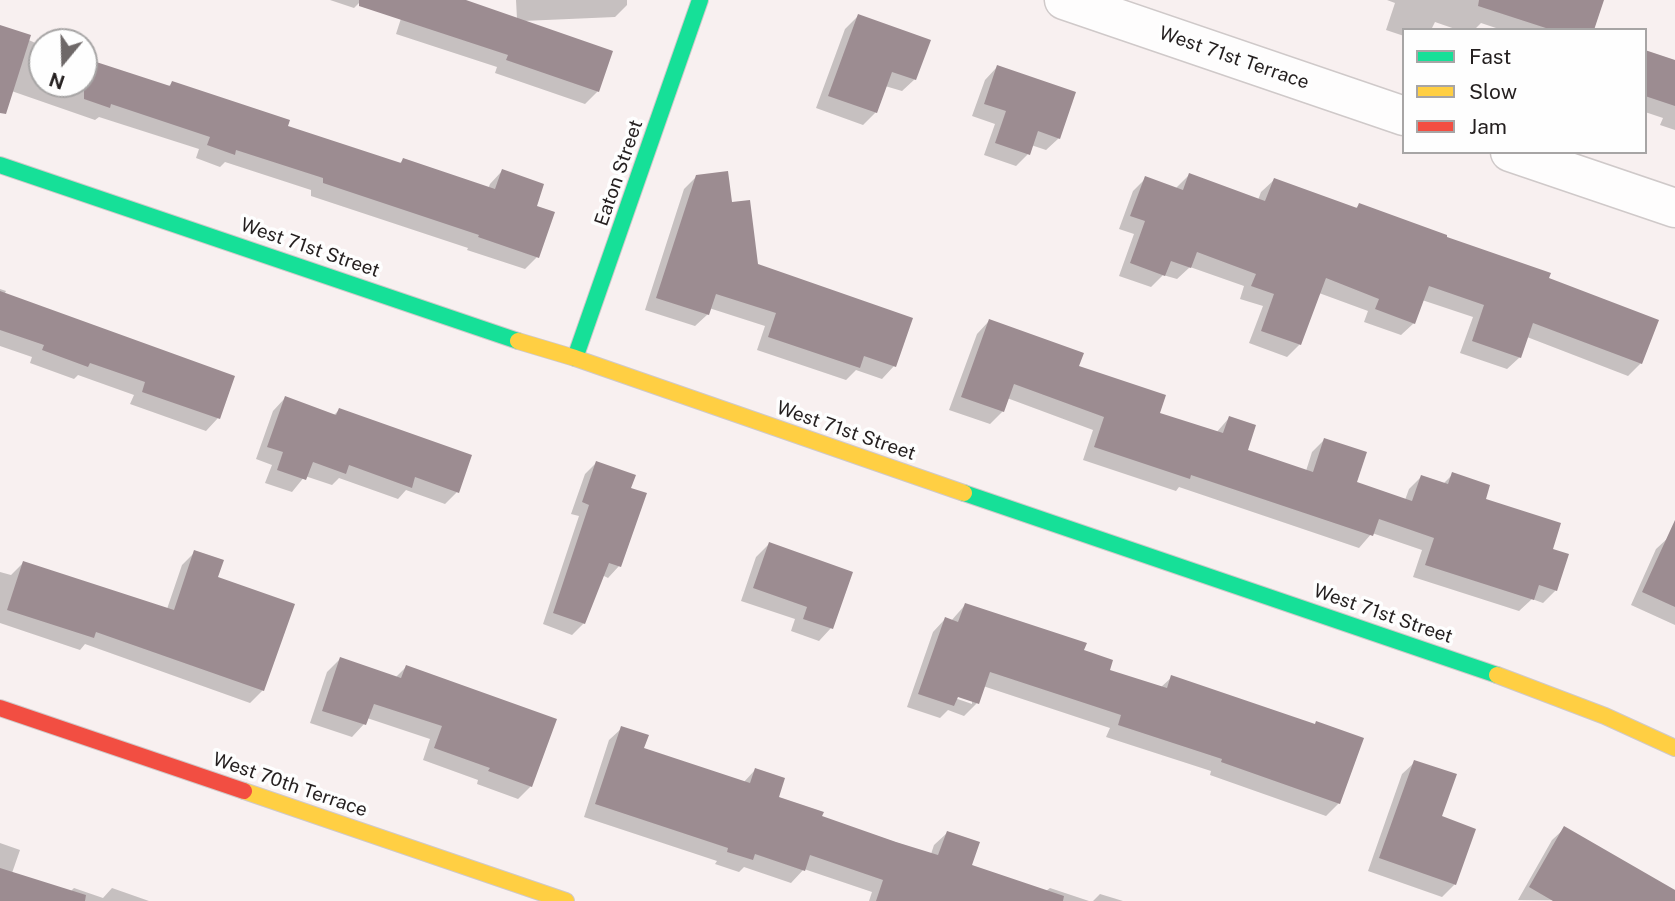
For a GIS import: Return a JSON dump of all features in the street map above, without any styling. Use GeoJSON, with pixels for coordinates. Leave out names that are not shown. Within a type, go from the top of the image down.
{"type":"FeatureCollection","features":[{"type":"Feature","properties":{"kind":"street","name":"Eaton Street"},"geometry":{"type":"LineString","coordinates":[[575,358],[700,0]]}},
{"type":"Feature","properties":{"kind":"street","name":"West 71st Terrace"},"geometry":{"type":"LineString","coordinates":[[1064,0],[1402,115]]}},
{"type":"Feature","properties":{"kind":"street"},"geometry":{"type":"LineString","coordinates":[[1516,154],[1675,208]]}},
{"type":"Feature","properties":{"kind":"street","name":"West 71st Street"},"geometry":{"type":"LineString","coordinates":[[0,165],[575,358],[1525,685],[1605,716],[1675,748]]}},
{"type":"Feature","properties":{"kind":"street","name":"West 70th Terrace"},"geometry":{"type":"LineString","coordinates":[[0,708],[566,901]]}},
{"type":"Feature","properties":{"kind":"building"},"geometry":{"type":"Polygon","coordinates":[[[359,0],[466,0],[613,51],[599,92],[506,60],[508,55],[359,6],[359,0]]]}},
{"type":"Feature","properties":{"kind":"building"},"geometry":{"type":"Polygon","coordinates":[[[1479,0],[1604,0],[1595,28],[1546,28],[1478,6],[1479,0]]]}},
{"type":"Feature","properties":{"kind":"building"},"geometry":{"type":"Polygon","coordinates":[[[858,14],[931,40],[916,80],[892,72],[877,113],[828,96],[858,14]]]}},
{"type":"Feature","properties":{"kind":"building"},"geometry":{"type":"Polygon","coordinates":[[[0,25],[28,34],[28,44],[6,114],[0,113],[0,25]]]}},
{"type":"Feature","properties":{"kind":"building"},"geometry":{"type":"Polygon","coordinates":[[[1647,51],[1675,60],[1675,106],[1647,97],[1647,51]]]}},
{"type":"Feature","properties":{"kind":"building"},"geometry":{"type":"Polygon","coordinates":[[[98,63],[170,86],[172,81],[290,120],[288,126],[401,163],[403,158],[495,189],[502,169],[544,184],[537,206],[555,212],[539,258],[323,183],[323,178],[236,150],[235,155],[207,145],[210,137],[111,104],[110,108],[84,99],[98,98],[98,63]]]}},
{"type":"Feature","properties":{"kind":"building"},"geometry":{"type":"Polygon","coordinates":[[[997,65],[1076,92],[1060,139],[1038,131],[1030,155],[995,143],[1006,111],[984,104],[997,65]]]}},
{"type":"Feature","properties":{"kind":"building"},"geometry":{"type":"Polygon","coordinates":[[[728,171],[732,202],[750,200],[758,264],[913,318],[896,367],[864,356],[860,368],[768,337],[776,313],[716,294],[709,315],[656,298],[696,175],[728,171]]]}},
{"type":"Feature","properties":{"kind":"building"},"geometry":{"type":"Polygon","coordinates":[[[1189,173],[1265,201],[1274,178],[1357,208],[1359,203],[1551,273],[1549,278],[1659,320],[1642,364],[1533,323],[1521,358],[1472,341],[1484,305],[1429,286],[1415,324],[1375,309],[1379,299],[1326,278],[1301,345],[1261,331],[1274,294],[1251,286],[1256,274],[1197,252],[1191,268],[1171,261],[1165,276],[1130,263],[1145,221],[1130,216],[1145,176],[1183,190],[1189,173]]]}},
{"type":"Feature","properties":{"kind":"building"},"geometry":{"type":"Polygon","coordinates":[[[0,291],[235,376],[220,419],[142,392],[145,382],[90,363],[88,367],[42,350],[44,345],[0,330],[0,291]]]}},
{"type":"Feature","properties":{"kind":"building"},"geometry":{"type":"Polygon","coordinates":[[[989,319],[1084,353],[1079,366],[1166,395],[1160,413],[1223,433],[1229,416],[1256,425],[1248,450],[1313,472],[1324,438],[1367,452],[1357,482],[1412,501],[1421,475],[1448,484],[1452,472],[1490,485],[1486,499],[1561,523],[1553,549],[1569,554],[1557,591],[1539,585],[1534,600],[1425,565],[1434,538],[1379,519],[1373,536],[1191,475],[1190,479],[1094,447],[1104,417],[1014,384],[1004,412],[961,397],[989,319]]]}},
{"type":"Feature","properties":{"kind":"building"},"geometry":{"type":"Polygon","coordinates":[[[285,396],[336,415],[339,408],[472,455],[459,493],[415,477],[412,488],[349,465],[346,474],[313,462],[306,480],[277,470],[283,452],[267,447],[285,396]]]}},
{"type":"Feature","properties":{"kind":"building"},"geometry":{"type":"Polygon","coordinates":[[[596,461],[636,475],[631,488],[647,493],[621,567],[609,563],[585,624],[553,613],[589,505],[582,502],[596,461]]]}},
{"type":"Feature","properties":{"kind":"building"},"geometry":{"type":"Polygon","coordinates":[[[1675,520],[1675,607],[1642,592],[1675,520]]]}},
{"type":"Feature","properties":{"kind":"building"},"geometry":{"type":"Polygon","coordinates":[[[769,542],[853,572],[833,629],[803,619],[807,607],[753,588],[769,542]]]}},
{"type":"Feature","properties":{"kind":"building"},"geometry":{"type":"Polygon","coordinates":[[[194,550],[224,560],[218,577],[295,604],[264,691],[96,632],[94,638],[7,610],[23,561],[174,610],[194,550]]]}},
{"type":"Feature","properties":{"kind":"building"},"geometry":{"type":"Polygon","coordinates":[[[965,603],[1087,643],[1084,650],[1113,660],[1110,670],[1167,688],[1171,675],[1364,738],[1340,804],[1221,762],[1222,759],[1118,725],[1121,715],[990,672],[979,704],[958,697],[954,706],[918,694],[945,617],[958,622],[965,603]]]}},
{"type":"Feature","properties":{"kind":"building"},"geometry":{"type":"Polygon","coordinates":[[[340,657],[401,678],[406,665],[557,719],[532,787],[488,771],[490,768],[434,748],[442,726],[374,704],[366,725],[322,711],[340,657]]]}},
{"type":"Feature","properties":{"kind":"building"},"geometry":{"type":"Polygon","coordinates":[[[621,726],[649,735],[644,748],[750,783],[755,768],[785,778],[779,797],[824,812],[822,816],[896,842],[938,855],[947,831],[980,842],[972,865],[1064,896],[1063,901],[876,901],[883,880],[810,855],[805,871],[755,854],[753,860],[727,852],[728,848],[595,804],[621,726]]]}},
{"type":"Feature","properties":{"kind":"building"},"geometry":{"type":"Polygon","coordinates":[[[1414,760],[1457,774],[1442,816],[1476,829],[1456,885],[1379,858],[1414,760]]]}},
{"type":"Feature","properties":{"kind":"building"},"geometry":{"type":"Polygon","coordinates":[[[1564,826],[1675,890],[1675,901],[1553,901],[1529,887],[1564,826]]]}},
{"type":"Feature","properties":{"kind":"building"},"geometry":{"type":"Polygon","coordinates":[[[0,868],[86,895],[85,901],[0,901],[0,868]]]}},
{"type":"Feature","properties":{"kind":"traffic: fast"},"geometry":{"type":"LineString","coordinates":[[575,358],[700,0]]}},
{"type":"Feature","properties":{"kind":"traffic: fast"},"geometry":{"type":"LineString","coordinates":[[0,165],[518,341]]}},
{"type":"Feature","properties":{"kind":"traffic: fast"},"geometry":{"type":"LineString","coordinates":[[964,493],[1497,675]]}},
{"type":"Feature","properties":{"kind":"traffic: slow"},"geometry":{"type":"LineString","coordinates":[[518,341],[575,358],[964,493]]}},
{"type":"Feature","properties":{"kind":"traffic: slow"},"geometry":{"type":"LineString","coordinates":[[1497,675],[1605,716],[1675,748]]}},
{"type":"Feature","properties":{"kind":"traffic: slow"},"geometry":{"type":"LineString","coordinates":[[244,791],[566,901]]}},
{"type":"Feature","properties":{"kind":"traffic: jam"},"geometry":{"type":"LineString","coordinates":[[0,708],[244,791]]}}]}
